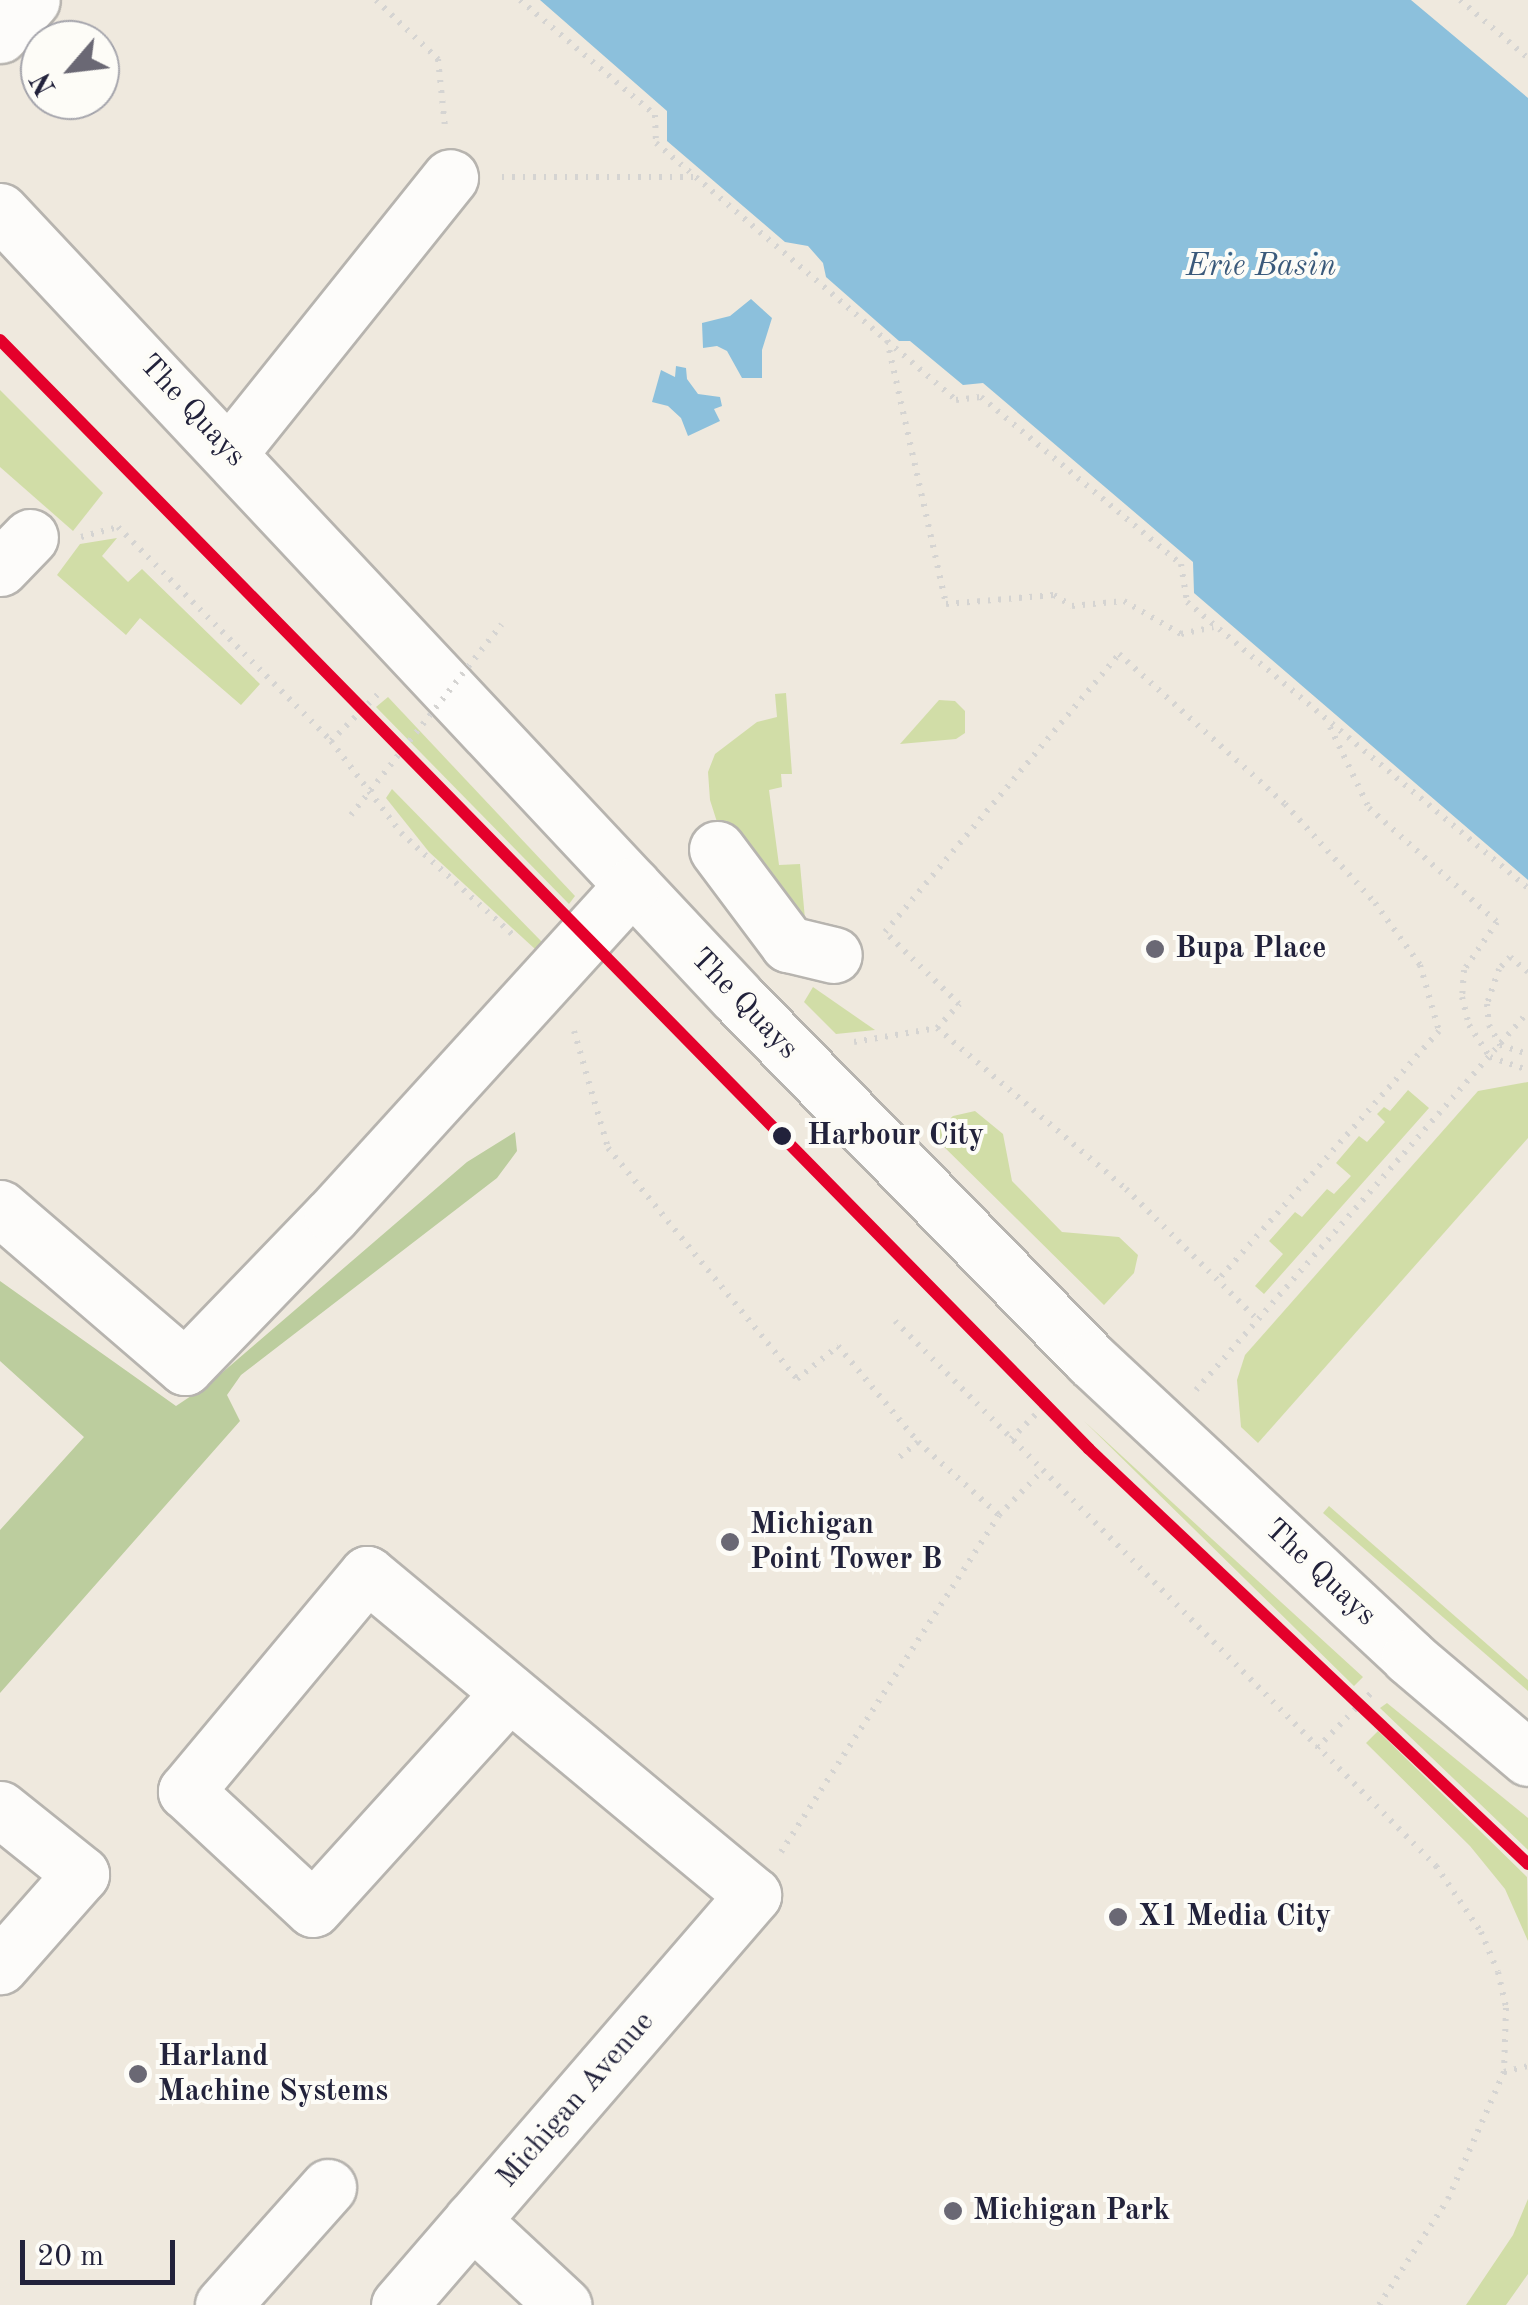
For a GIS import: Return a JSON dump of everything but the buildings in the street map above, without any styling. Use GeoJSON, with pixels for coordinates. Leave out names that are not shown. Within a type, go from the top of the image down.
{"type":"FeatureCollection","features":[{"type":"Feature","properties":{"kind":"street"},"geometry":{"type":"LineString","coordinates":[[0,35],[32,0]]}},
{"type":"Feature","properties":{"kind":"street"},"geometry":{"type":"LineString","coordinates":[[230,452],[450,177]]}},
{"type":"Feature","properties":{"kind":"street","name":"The Quays"},"geometry":{"type":"LineString","coordinates":[[0,211],[868,1133],[1164,1428],[1409,1657],[1528,1758]]}},
{"type":"Feature","properties":{"kind":"street"},"geometry":{"type":"LineString","coordinates":[[718,849],[788,944],[834,955]]}},
{"type":"Feature","properties":{"kind":"street"},"geometry":{"type":"LineString","coordinates":[[0,1208],[185,1367],[332,1215],[632,885]]}},
{"type":"Feature","properties":{"kind":"street"},"geometry":{"type":"LineString","coordinates":[[509,1693],[314,1909],[186,1790],[367,1574],[753,1896]]}},
{"type":"Feature","properties":{"kind":"street"},"geometry":{"type":"LineString","coordinates":[[0,1809],[81,1874],[0,1966]]}},
{"type":"Feature","properties":{"kind":"street","name":"Michigan Avenue"},"geometry":{"type":"LineString","coordinates":[[398,2305],[753,1896]]}},
{"type":"Feature","properties":{"kind":"street"},"geometry":{"type":"LineString","coordinates":[[223,2305],[328,2187]]}},
{"type":"Feature","properties":{"kind":"street"},"geometry":{"type":"LineString","coordinates":[[472,2220],[563,2305]]}},
{"type":"Feature","properties":{"kind":"path"},"geometry":{"type":"LineString","coordinates":[[376,0],[438,59],[450,177],[696,177]]}},
{"type":"Feature","properties":{"kind":"path"},"geometry":{"type":"LineString","coordinates":[[520,0],[656,115],[656,143],[956,400],[981,397],[1182,564],[1187,602],[1528,888]]}},
{"type":"Feature","properties":{"kind":"path"},"geometry":{"type":"LineString","coordinates":[[1460,0],[1528,58]]}},
{"type":"Feature","properties":{"kind":"path"},"geometry":{"type":"LineString","coordinates":[[887,340],[946,604],[1054,595],[1072,606],[1124,601],[1181,634],[1215,626]]}},
{"type":"Feature","properties":{"kind":"path"},"geometry":{"type":"LineString","coordinates":[[9,556],[118,526],[332,741],[401,833],[501,922],[574,999],[567,1009],[608,1148],[798,1379],[838,1346],[918,1442],[999,1515]]}},
{"type":"Feature","properties":{"kind":"path"},"geometry":{"type":"LineString","coordinates":[[351,815],[502,624]]}},
{"type":"Feature","properties":{"kind":"path"},"geometry":{"type":"LineString","coordinates":[[850,1043],[909,1036],[937,1028],[960,1004],[885,932],[1120,654],[1274,793],[1376,903],[1420,966],[1438,1031],[1218,1280]]}},
{"type":"Feature","properties":{"kind":"path"},"geometry":{"type":"LineString","coordinates":[[332,741],[379,692]]}},
{"type":"Feature","properties":{"kind":"path"},"geometry":{"type":"LineString","coordinates":[[1329,725],[1369,808],[1496,922],[1464,970],[1462,997],[1469,1025],[1490,1057],[1528,1070]]}},
{"type":"Feature","properties":{"kind":"path"},"geometry":{"type":"LineString","coordinates":[[1528,972],[1510,956],[1499,969],[1487,1004],[1489,1025],[1500,1045],[1528,1054]]}},
{"type":"Feature","properties":{"kind":"path"},"geometry":{"type":"LineString","coordinates":[[1164,1428],[1528,1012]]}},
{"type":"Feature","properties":{"kind":"path"},"geometry":{"type":"LineString","coordinates":[[937,1028],[1126,1190],[1258,1320]]}},
{"type":"Feature","properties":{"kind":"path"},"geometry":{"type":"LineString","coordinates":[[894,1320],[1444,1877],[1481,1932],[1498,1972],[1506,2008],[1504,2072],[1448,2199],[1379,2305]]}},
{"type":"Feature","properties":{"kind":"path"},"geometry":{"type":"LineString","coordinates":[[1011,1439],[1057,1394]]}},
{"type":"Feature","properties":{"kind":"path"},"geometry":{"type":"LineString","coordinates":[[898,1458],[918,1442]]}},
{"type":"Feature","properties":{"kind":"path"},"geometry":{"type":"LineString","coordinates":[[753,1896],[999,1515],[1043,1470]]}},
{"type":"Feature","properties":{"kind":"path"},"geometry":{"type":"LineString","coordinates":[[1504,2072],[1528,2066]]}},
{"type":"Feature","properties":{"kind":"green space"},"geometry":{"type":"Polygon","coordinates":[[[0,390],[103,493],[73,531],[0,467],[0,390]]]}},
{"type":"Feature","properties":{"kind":"green space"},"geometry":{"type":"Polygon","coordinates":[[[117,538],[102,556],[128,582],[142,569],[260,684],[241,705],[140,618],[126,635],[57,575],[80,544],[117,538]]]}},
{"type":"Feature","properties":{"kind":"green space"},"geometry":{"type":"Polygon","coordinates":[[[786,693],[792,774],[781,774],[782,787],[769,790],[779,865],[800,864],[806,930],[735,836],[717,822],[710,800],[708,772],[715,754],[757,722],[777,717],[775,694],[786,693]]]}},
{"type":"Feature","properties":{"kind":"green space"},"geometry":{"type":"Polygon","coordinates":[[[388,697],[575,896],[569,904],[376,707],[388,697]]]}},
{"type":"Feature","properties":{"kind":"green space"},"geometry":{"type":"Polygon","coordinates":[[[939,700],[955,701],[965,711],[965,733],[956,739],[900,744],[939,700]]]}},
{"type":"Feature","properties":{"kind":"green space"},"geometry":{"type":"Polygon","coordinates":[[[392,789],[543,943],[535,949],[429,852],[386,798],[392,789]]]}},
{"type":"Feature","properties":{"kind":"green space"},"geometry":{"type":"Polygon","coordinates":[[[813,987],[875,1030],[836,1034],[804,1002],[813,987]]]}},
{"type":"Feature","properties":{"kind":"green space"},"geometry":{"type":"Polygon","coordinates":[[[1528,1082],[1528,1138],[1258,1443],[1241,1427],[1237,1380],[1245,1355],[1478,1091],[1528,1082]]]}},
{"type":"Feature","properties":{"kind":"green space"},"geometry":{"type":"Polygon","coordinates":[[[1408,1090],[1429,1108],[1264,1294],[1255,1286],[1283,1254],[1269,1241],[1295,1212],[1302,1217],[1327,1189],[1334,1194],[1351,1176],[1336,1163],[1359,1136],[1367,1142],[1385,1122],[1377,1114],[1384,1107],[1390,1111],[1408,1090]]]}},
{"type":"Feature","properties":{"kind":"green space"},"geometry":{"type":"Polygon","coordinates":[[[975,1111],[1003,1134],[1012,1181],[1062,1232],[1119,1237],[1138,1255],[1134,1273],[1104,1305],[932,1135],[953,1116],[975,1111]]]}},
{"type":"Feature","properties":{"kind":"green space"},"geometry":{"type":"Polygon","coordinates":[[[515,1132],[517,1151],[497,1178],[241,1375],[227,1395],[240,1421],[0,1693],[0,1530],[84,1437],[0,1361],[0,1281],[176,1406],[209,1384],[467,1162],[515,1132]]]}},
{"type":"Feature","properties":{"kind":"green space"},"geometry":{"type":"Polygon","coordinates":[[[1084,1421],[1212,1539],[1363,1677],[1354,1686],[1084,1421]]]}},
{"type":"Feature","properties":{"kind":"green space"},"geometry":{"type":"Polygon","coordinates":[[[1329,1506],[1528,1680],[1528,1691],[1323,1513],[1329,1506]]]}},
{"type":"Feature","properties":{"kind":"green space"},"geometry":{"type":"Polygon","coordinates":[[[1387,1703],[1528,1818],[1528,1850],[1380,1708],[1387,1703]]]}},
{"type":"Feature","properties":{"kind":"green space"},"geometry":{"type":"Polygon","coordinates":[[[1378,1731],[1527,1877],[1528,1941],[1505,1889],[1470,1846],[1366,1743],[1378,1731]]]}},
{"type":"Feature","properties":{"kind":"green space"},"geometry":{"type":"Polygon","coordinates":[[[1528,2199],[1528,2274],[1506,2305],[1466,2305],[1513,2235],[1528,2199]]]}},
{"type":"Feature","properties":{"kind":"water","name":"Erie Basin"},"geometry":{"type":"Polygon","coordinates":[[[540,0],[1411,0],[1528,98],[1528,880],[1194,593],[1193,562],[983,383],[963,385],[910,341],[899,341],[826,277],[823,263],[808,246],[785,242],[667,141],[667,111],[540,0]]]}},
{"type":"Feature","properties":{"kind":"water"},"geometry":{"type":"Polygon","coordinates":[[[751,299],[772,318],[762,350],[762,378],[742,378],[727,351],[717,346],[703,348],[702,323],[730,316],[751,299]]]}},
{"type":"Feature","properties":{"kind":"water"},"geometry":{"type":"Polygon","coordinates":[[[676,366],[686,368],[687,379],[698,394],[720,397],[722,406],[714,409],[720,421],[688,436],[681,418],[668,406],[652,402],[661,370],[675,377],[676,366]]]}},
{"type":"Feature","properties":{"kind":"transit line"},"geometry":{"type":"LineString","coordinates":[[0,340],[1089,1449],[1528,1864]]}},
{"type":"Feature","properties":{"kind":"place","name":"Bupa Place"},"geometry":{"type":"Point","coordinates":[1155,949]}},
{"type":"Feature","properties":{"kind":"place","name":"Harbour City"},"geometry":{"type":"Point","coordinates":[782,1136]}},
{"type":"Feature","properties":{"kind":"place","name":"Michigan Point Tower B"},"geometry":{"type":"Point","coordinates":[730,1542]}},
{"type":"Feature","properties":{"kind":"place","name":"X1 Media City"},"geometry":{"type":"Point","coordinates":[1118,1917]}},
{"type":"Feature","properties":{"kind":"place","name":"Harland Machine Systems"},"geometry":{"type":"Point","coordinates":[138,2074]}},
{"type":"Feature","properties":{"kind":"place","name":"Michigan Park"},"geometry":{"type":"Point","coordinates":[953,2211]}}]}
